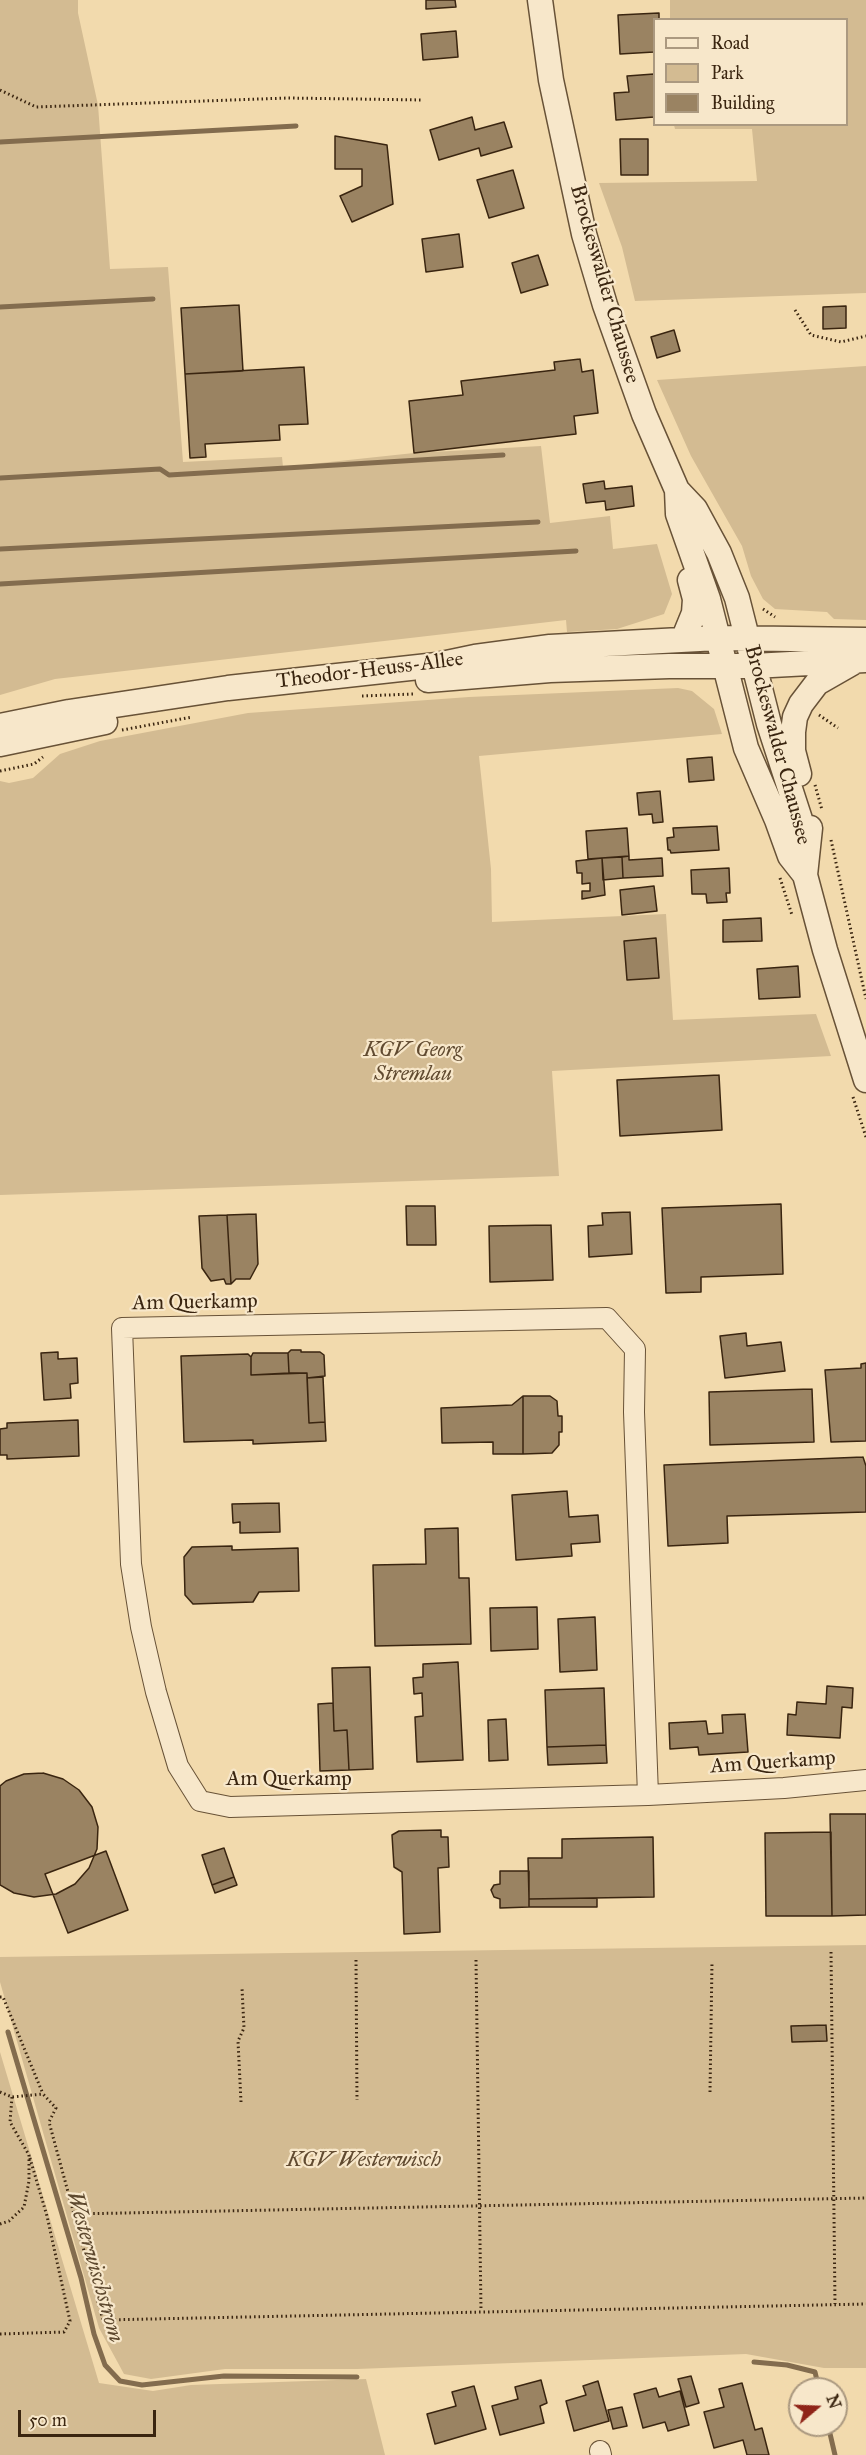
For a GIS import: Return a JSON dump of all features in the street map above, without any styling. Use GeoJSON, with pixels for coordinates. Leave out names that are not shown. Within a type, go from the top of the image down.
{"type":"FeatureCollection","features":[{"type":"Feature","properties":{"kind":"street","name":"Brockeswalder Chaussee"},"geometry":{"type":"LineString","coordinates":[[540,0],[551,80],[584,234],[630,379],[677,502],[695,509],[719,553],[737,598],[734,638],[740,666],[746,748],[790,856],[805,875]]}},
{"type":"Feature","properties":{"kind":"street"},"geometry":{"type":"LineString","coordinates":[[677,502],[675,528],[695,599],[694,613],[682,640]]}},
{"type":"Feature","properties":{"kind":"street","name":"Theodor-Heuss-Allee"},"geometry":{"type":"LineString","coordinates":[[4,734],[69,712],[207,691],[437,665],[529,650],[734,638],[863,654]]}},
{"type":"Feature","properties":{"kind":"street"},"geometry":{"type":"LineString","coordinates":[[808,844],[811,820],[793,751],[795,717],[801,704],[817,683],[863,654]]}},
{"type":"Feature","properties":{"kind":"street","name":"Theodor-Heuss-Allee"},"geometry":{"type":"LineString","coordinates":[[4,734],[250,695],[550,670],[740,666],[863,654]]}},
{"type":"Feature","properties":{"kind":"street","name":"Brockeswalder Chaussee"},"geometry":{"type":"LineString","coordinates":[[740,666],[808,844],[805,875],[825,950],[866,1080]]}},
{"type":"Feature","properties":{"kind":"street","name":"Am Querkamp"},"geometry":{"type":"LineString","coordinates":[[648,1795],[634,1412],[635,1349],[607,1318],[122,1328],[131,1564],[141,1627],[156,1692],[178,1766],[200,1802],[230,1807],[648,1795],[784,1788],[866,1780]]}},
{"type":"Feature","properties":{"kind":"path"},"geometry":{"type":"LineString","coordinates":[[0,90],[36,107],[288,98],[423,100]]}},
{"type":"Feature","properties":{"kind":"path"},"geometry":{"type":"LineString","coordinates":[[795,310],[811,335],[840,342],[866,336]]}},
{"type":"Feature","properties":{"kind":"path"},"geometry":{"type":"LineString","coordinates":[[759,605],[766,613],[778,619]]}},
{"type":"Feature","properties":{"kind":"path"},"geometry":{"type":"LineString","coordinates":[[353,697],[423,693]]}},
{"type":"Feature","properties":{"kind":"path"},"geometry":{"type":"LineString","coordinates":[[812,711],[838,728]]}},
{"type":"Feature","properties":{"kind":"path"},"geometry":{"type":"LineString","coordinates":[[114,732],[197,716]]}},
{"type":"Feature","properties":{"kind":"path"},"geometry":{"type":"LineString","coordinates":[[0,771],[34,764],[49,753]]}},
{"type":"Feature","properties":{"kind":"path"},"geometry":{"type":"LineString","coordinates":[[813,779],[824,816]]}},
{"type":"Feature","properties":{"kind":"path"},"geometry":{"type":"LineString","coordinates":[[830,834],[866,999]]}},
{"type":"Feature","properties":{"kind":"path"},"geometry":{"type":"LineString","coordinates":[[831,1952],[835,2305]]}},
{"type":"Feature","properties":{"kind":"path"},"geometry":{"type":"LineString","coordinates":[[356,1960],[357,2100]]}},
{"type":"Feature","properties":{"kind":"path"},"geometry":{"type":"LineString","coordinates":[[476,1960],[481,2311]]}},
{"type":"Feature","properties":{"kind":"path"},"geometry":{"type":"LineString","coordinates":[[710,2092],[712,1962]]}},
{"type":"Feature","properties":{"kind":"path"},"geometry":{"type":"LineString","coordinates":[[241,2102],[238,2041],[244,2028],[242,1988]]}},
{"type":"Feature","properties":{"kind":"path"},"geometry":{"type":"LineString","coordinates":[[0,1997],[3,1997],[43,2094],[56,2108],[49,2122],[102,2320],[866,2304]]}},
{"type":"Feature","properties":{"kind":"path"},"geometry":{"type":"LineString","coordinates":[[0,2092],[12,2097],[43,2094]]}},
{"type":"Feature","properties":{"kind":"path"},"geometry":{"type":"LineString","coordinates":[[0,2334],[64,2332],[70,2321],[47,2216],[29,2155],[10,2122],[12,2097]]}},
{"type":"Feature","properties":{"kind":"path"},"geometry":{"type":"LineString","coordinates":[[0,2224],[9,2221],[24,2207],[29,2181],[29,2155]]}},
{"type":"Feature","properties":{"kind":"path"},"geometry":{"type":"LineString","coordinates":[[74,2214],[866,2198]]}},
{"type":"Feature","properties":{"kind":"green space"},"geometry":{"type":"Polygon","coordinates":[[[0,0],[78,0],[78,13],[98,105],[110,269],[168,267],[183,462],[282,457],[283,467],[414,453],[541,446],[550,523],[610,516],[613,549],[657,544],[672,594],[664,614],[617,629],[567,632],[566,620],[55,679],[0,695],[0,0]]]}},
{"type":"Feature","properties":{"kind":"green space"},"geometry":{"type":"Polygon","coordinates":[[[670,0],[866,0],[866,293],[635,301],[622,247],[599,183],[757,181],[752,129],[675,129],[674,126],[848,126],[848,18],[670,18],[670,0]]]}},
{"type":"Feature","properties":{"kind":"green space"},"geometry":{"type":"Polygon","coordinates":[[[866,366],[866,620],[834,619],[827,612],[775,609],[763,599],[751,576],[742,546],[691,456],[657,380],[866,366]]]}},
{"type":"Feature","properties":{"kind":"green space","name":"KGV Georg Stremlau"},"geometry":{"type":"Polygon","coordinates":[[[678,688],[692,691],[714,709],[722,734],[479,756],[491,869],[492,922],[666,914],[673,1020],[816,1014],[831,1056],[552,1071],[559,1176],[0,1195],[0,781],[9,783],[33,778],[60,754],[100,741],[248,713],[469,697],[678,688]]]}},
{"type":"Feature","properties":{"kind":"green space","name":"KGV Westerwisch"},"geometry":{"type":"Polygon","coordinates":[[[866,1945],[866,2368],[824,2368],[746,2354],[357,2369],[225,2369],[151,2379],[124,2374],[99,2328],[0,1982],[0,1957],[866,1945]]]}},
{"type":"Feature","properties":{"kind":"green space"},"geometry":{"type":"Polygon","coordinates":[[[0,2052],[99,2383],[153,2391],[191,2385],[366,2379],[385,2455],[0,2455],[0,2052]]]}},
{"type":"Feature","properties":{"kind":"building"},"geometry":{"type":"Polygon","coordinates":[[[426,0],[455,0],[456,7],[426,9],[426,0]]]}},
{"type":"Feature","properties":{"kind":"building"},"geometry":{"type":"Polygon","coordinates":[[[659,13],[659,18],[653,18],[653,52],[620,54],[618,15],[659,13]]]}},
{"type":"Feature","properties":{"kind":"building"},"geometry":{"type":"Polygon","coordinates":[[[456,31],[458,57],[423,60],[421,34],[456,31]]]}},
{"type":"Feature","properties":{"kind":"building"},"geometry":{"type":"Polygon","coordinates":[[[653,74],[653,117],[616,120],[614,93],[629,92],[627,76],[653,74]]]}},
{"type":"Feature","properties":{"kind":"building"},"geometry":{"type":"Polygon","coordinates":[[[472,117],[475,130],[504,122],[512,147],[481,156],[479,148],[439,160],[430,130],[472,117]]]}},
{"type":"Feature","properties":{"kind":"building"},"geometry":{"type":"Polygon","coordinates":[[[335,136],[387,145],[393,204],[352,222],[340,196],[362,186],[362,169],[335,169],[335,136]]]}},
{"type":"Feature","properties":{"kind":"building"},"geometry":{"type":"Polygon","coordinates":[[[620,139],[648,139],[648,175],[621,175],[620,139]]]}},
{"type":"Feature","properties":{"kind":"building"},"geometry":{"type":"Polygon","coordinates":[[[513,170],[524,208],[489,218],[477,180],[513,170]]]}},
{"type":"Feature","properties":{"kind":"building"},"geometry":{"type":"Polygon","coordinates":[[[459,234],[463,267],[426,272],[422,239],[459,234]]]}},
{"type":"Feature","properties":{"kind":"building"},"geometry":{"type":"Polygon","coordinates":[[[538,255],[548,285],[521,293],[512,263],[538,255]]]}},
{"type":"Feature","properties":{"kind":"building"},"geometry":{"type":"Polygon","coordinates":[[[239,305],[243,371],[185,374],[181,308],[239,305]]]}},
{"type":"Feature","properties":{"kind":"building"},"geometry":{"type":"Polygon","coordinates":[[[846,306],[846,328],[823,329],[823,307],[846,306]]]}},
{"type":"Feature","properties":{"kind":"building"},"geometry":{"type":"Polygon","coordinates":[[[674,330],[680,351],[657,358],[651,337],[674,330]]]}},
{"type":"Feature","properties":{"kind":"building"},"geometry":{"type":"Polygon","coordinates":[[[580,359],[582,372],[593,370],[598,413],[574,416],[576,434],[414,453],[409,401],[463,395],[461,381],[555,370],[554,362],[580,359]]]}},
{"type":"Feature","properties":{"kind":"building"},"geometry":{"type":"Polygon","coordinates":[[[304,367],[308,424],[279,425],[280,440],[205,444],[206,457],[190,458],[185,374],[304,367]]]}},
{"type":"Feature","properties":{"kind":"building"},"geometry":{"type":"Polygon","coordinates":[[[604,481],[605,489],[632,486],[634,506],[606,510],[605,501],[586,503],[583,484],[604,481]]]}},
{"type":"Feature","properties":{"kind":"building"},"geometry":{"type":"Polygon","coordinates":[[[712,757],[714,780],[689,782],[687,759],[712,757]]]}},
{"type":"Feature","properties":{"kind":"building"},"geometry":{"type":"Polygon","coordinates":[[[660,791],[663,822],[653,823],[652,814],[639,815],[637,793],[660,791]]]}},
{"type":"Feature","properties":{"kind":"building"},"geometry":{"type":"Polygon","coordinates":[[[717,826],[719,850],[671,853],[668,850],[667,838],[674,837],[673,828],[717,826]]]}},
{"type":"Feature","properties":{"kind":"building"},"geometry":{"type":"Polygon","coordinates":[[[627,828],[629,856],[588,859],[586,831],[627,828]]]}},
{"type":"Feature","properties":{"kind":"building"},"geometry":{"type":"Polygon","coordinates":[[[629,856],[629,860],[662,858],[663,876],[623,878],[622,857],[629,856]]]}},
{"type":"Feature","properties":{"kind":"building"},"geometry":{"type":"Polygon","coordinates":[[[622,857],[623,878],[603,880],[602,858],[622,857]]]}},
{"type":"Feature","properties":{"kind":"building"},"geometry":{"type":"Polygon","coordinates":[[[602,858],[605,895],[582,899],[582,891],[590,891],[590,883],[582,884],[582,873],[577,873],[576,861],[602,858]]]}},
{"type":"Feature","properties":{"kind":"building"},"geometry":{"type":"Polygon","coordinates":[[[729,868],[730,893],[726,893],[727,902],[707,903],[706,894],[692,894],[691,870],[729,868]]]}},
{"type":"Feature","properties":{"kind":"building"},"geometry":{"type":"Polygon","coordinates":[[[654,886],[657,911],[622,915],[620,890],[654,886]]]}},
{"type":"Feature","properties":{"kind":"building"},"geometry":{"type":"Polygon","coordinates":[[[761,918],[762,941],[723,942],[723,920],[761,918]]]}},
{"type":"Feature","properties":{"kind":"building"},"geometry":{"type":"Polygon","coordinates":[[[656,938],[659,978],[627,980],[624,941],[656,938]]]}},
{"type":"Feature","properties":{"kind":"building"},"geometry":{"type":"Polygon","coordinates":[[[798,966],[800,997],[759,999],[757,969],[798,966]]]}},
{"type":"Feature","properties":{"kind":"building"},"geometry":{"type":"Polygon","coordinates":[[[719,1075],[722,1130],[620,1136],[617,1080],[719,1075]]]}},
{"type":"Feature","properties":{"kind":"building"},"geometry":{"type":"Polygon","coordinates":[[[781,1204],[783,1274],[701,1277],[701,1292],[666,1293],[662,1208],[781,1204]]]}},
{"type":"Feature","properties":{"kind":"building"},"geometry":{"type":"Polygon","coordinates":[[[406,1206],[435,1206],[436,1245],[407,1245],[406,1206]]]}},
{"type":"Feature","properties":{"kind":"building"},"geometry":{"type":"Polygon","coordinates":[[[630,1212],[632,1254],[589,1257],[588,1226],[603,1225],[602,1213],[630,1212]]]}},
{"type":"Feature","properties":{"kind":"building"},"geometry":{"type":"Polygon","coordinates":[[[256,1214],[258,1264],[250,1279],[236,1279],[231,1284],[227,1215],[256,1214]]]}},
{"type":"Feature","properties":{"kind":"building"},"geometry":{"type":"Polygon","coordinates":[[[227,1215],[231,1284],[226,1284],[224,1279],[211,1281],[202,1268],[199,1216],[227,1215]]]}},
{"type":"Feature","properties":{"kind":"building"},"geometry":{"type":"Polygon","coordinates":[[[551,1225],[553,1280],[490,1282],[489,1226],[551,1225]]]}},
{"type":"Feature","properties":{"kind":"building"},"geometry":{"type":"Polygon","coordinates":[[[746,1333],[747,1346],[781,1342],[785,1371],[725,1378],[720,1336],[746,1333]]]}},
{"type":"Feature","properties":{"kind":"building"},"geometry":{"type":"Polygon","coordinates":[[[291,1350],[320,1352],[324,1355],[325,1376],[307,1378],[307,1373],[289,1373],[288,1353],[291,1350]]]}},
{"type":"Feature","properties":{"kind":"building"},"geometry":{"type":"Polygon","coordinates":[[[58,1352],[58,1359],[77,1358],[78,1383],[70,1384],[71,1398],[44,1400],[41,1353],[58,1352]]]}},
{"type":"Feature","properties":{"kind":"building"},"geometry":{"type":"Polygon","coordinates":[[[253,1353],[288,1353],[289,1373],[251,1375],[253,1353]]]}},
{"type":"Feature","properties":{"kind":"building"},"geometry":{"type":"Polygon","coordinates":[[[248,1354],[251,1357],[251,1375],[307,1373],[309,1423],[325,1422],[326,1441],[253,1444],[253,1440],[184,1442],[181,1356],[248,1354]]]}},
{"type":"Feature","properties":{"kind":"building"},"geometry":{"type":"Polygon","coordinates":[[[866,1363],[866,1441],[831,1442],[825,1370],[861,1368],[861,1364],[866,1363]]]}},
{"type":"Feature","properties":{"kind":"building"},"geometry":{"type":"Polygon","coordinates":[[[323,1377],[325,1422],[309,1423],[307,1378],[323,1377]]]}},
{"type":"Feature","properties":{"kind":"building"},"geometry":{"type":"Polygon","coordinates":[[[812,1389],[814,1442],[710,1445],[709,1392],[812,1389]]]}},
{"type":"Feature","properties":{"kind":"building"},"geometry":{"type":"Polygon","coordinates":[[[523,1396],[523,1454],[493,1454],[493,1442],[442,1443],[441,1408],[512,1405],[523,1396]]]}},
{"type":"Feature","properties":{"kind":"building"},"geometry":{"type":"Polygon","coordinates":[[[523,1396],[550,1396],[557,1401],[558,1416],[562,1416],[562,1432],[559,1432],[559,1445],[552,1453],[523,1454],[523,1396]]]}},
{"type":"Feature","properties":{"kind":"building"},"geometry":{"type":"Polygon","coordinates":[[[78,1420],[79,1456],[7,1459],[7,1455],[0,1455],[0,1429],[7,1428],[7,1423],[78,1420]]]}},
{"type":"Feature","properties":{"kind":"building"},"geometry":{"type":"Polygon","coordinates":[[[863,1457],[866,1466],[866,1512],[727,1516],[728,1543],[668,1546],[664,1465],[863,1457]]]}},
{"type":"Feature","properties":{"kind":"building"},"geometry":{"type":"Polygon","coordinates":[[[567,1491],[569,1517],[598,1515],[600,1542],[571,1544],[572,1556],[516,1560],[512,1495],[567,1491]]]}},
{"type":"Feature","properties":{"kind":"building"},"geometry":{"type":"Polygon","coordinates":[[[279,1503],[280,1532],[240,1533],[240,1522],[233,1523],[232,1504],[279,1503]]]}},
{"type":"Feature","properties":{"kind":"building"},"geometry":{"type":"Polygon","coordinates":[[[458,1528],[459,1578],[469,1578],[471,1644],[375,1646],[373,1565],[426,1564],[425,1529],[458,1528]]]}},
{"type":"Feature","properties":{"kind":"building"},"geometry":{"type":"Polygon","coordinates":[[[232,1546],[232,1550],[298,1548],[299,1591],[259,1592],[253,1602],[193,1604],[185,1595],[184,1557],[192,1547],[232,1546]]]}},
{"type":"Feature","properties":{"kind":"building"},"geometry":{"type":"Polygon","coordinates":[[[537,1607],[538,1649],[491,1651],[490,1608],[537,1607]]]}},
{"type":"Feature","properties":{"kind":"building"},"geometry":{"type":"Polygon","coordinates":[[[595,1617],[597,1670],[560,1672],[558,1619],[595,1617]]]}},
{"type":"Feature","properties":{"kind":"building"},"geometry":{"type":"Polygon","coordinates":[[[458,1662],[463,1760],[417,1762],[415,1717],[423,1716],[422,1693],[414,1694],[413,1678],[423,1677],[423,1664],[458,1662]]]}},
{"type":"Feature","properties":{"kind":"building"},"geometry":{"type":"Polygon","coordinates":[[[370,1667],[373,1769],[349,1770],[347,1730],[334,1731],[332,1668],[370,1667]]]}},
{"type":"Feature","properties":{"kind":"building"},"geometry":{"type":"Polygon","coordinates":[[[827,1686],[853,1688],[852,1708],[842,1707],[840,1738],[787,1735],[788,1714],[796,1715],[797,1702],[826,1704],[827,1686]]]}},
{"type":"Feature","properties":{"kind":"building"},"geometry":{"type":"Polygon","coordinates":[[[604,1688],[606,1745],[547,1747],[545,1690],[604,1688]]]}},
{"type":"Feature","properties":{"kind":"building"},"geometry":{"type":"Polygon","coordinates":[[[333,1703],[334,1731],[347,1730],[349,1770],[320,1771],[318,1704],[333,1703]]]}},
{"type":"Feature","properties":{"kind":"building"},"geometry":{"type":"Polygon","coordinates":[[[745,1714],[748,1752],[699,1755],[698,1747],[670,1749],[669,1723],[706,1721],[708,1734],[723,1733],[722,1715],[745,1714]]]}},
{"type":"Feature","properties":{"kind":"building"},"geometry":{"type":"Polygon","coordinates":[[[506,1719],[508,1760],[489,1761],[488,1720],[506,1719]]]}},
{"type":"Feature","properties":{"kind":"building"},"geometry":{"type":"Polygon","coordinates":[[[606,1745],[607,1763],[548,1765],[547,1747],[606,1745]]]}},
{"type":"Feature","properties":{"kind":"building"},"geometry":{"type":"Polygon","coordinates":[[[43,1773],[63,1779],[79,1790],[92,1807],[98,1827],[97,1849],[89,1868],[75,1884],[56,1894],[34,1897],[14,1893],[0,1885],[0,1786],[24,1774],[43,1773]]]}},
{"type":"Feature","properties":{"kind":"building"},"geometry":{"type":"Polygon","coordinates":[[[830,1814],[866,1814],[866,1915],[832,1916],[830,1814]]]}},
{"type":"Feature","properties":{"kind":"building"},"geometry":{"type":"Polygon","coordinates":[[[441,1830],[441,1837],[448,1837],[449,1867],[438,1868],[440,1932],[404,1934],[402,1872],[394,1867],[392,1835],[399,1831],[441,1830]]]}},
{"type":"Feature","properties":{"kind":"building"},"geometry":{"type":"Polygon","coordinates":[[[831,1832],[832,1916],[766,1916],[765,1833],[831,1832]]]}},
{"type":"Feature","properties":{"kind":"building"},"geometry":{"type":"Polygon","coordinates":[[[653,1837],[654,1897],[529,1899],[528,1858],[562,1858],[562,1839],[653,1837]]]}},
{"type":"Feature","properties":{"kind":"building"},"geometry":{"type":"Polygon","coordinates":[[[224,1848],[234,1877],[212,1885],[202,1855],[224,1848]]]}},
{"type":"Feature","properties":{"kind":"building"},"geometry":{"type":"Polygon","coordinates":[[[106,1851],[128,1910],[68,1933],[45,1874],[106,1851]]]}},
{"type":"Feature","properties":{"kind":"building"},"geometry":{"type":"Polygon","coordinates":[[[500,1871],[529,1871],[529,1907],[500,1908],[500,1899],[494,1897],[491,1890],[494,1885],[500,1884],[500,1871]]]}},
{"type":"Feature","properties":{"kind":"building"},"geometry":{"type":"Polygon","coordinates":[[[234,1877],[237,1885],[215,1893],[212,1885],[234,1877]]]}},
{"type":"Feature","properties":{"kind":"building"},"geometry":{"type":"Polygon","coordinates":[[[597,1898],[597,1907],[529,1907],[529,1899],[597,1898]]]}},
{"type":"Feature","properties":{"kind":"building"},"geometry":{"type":"Polygon","coordinates":[[[826,2025],[827,2041],[792,2042],[791,2026],[826,2025]]]}},
{"type":"Feature","properties":{"kind":"building"},"geometry":{"type":"Polygon","coordinates":[[[691,2376],[699,2403],[686,2407],[678,2379],[691,2376]]]}},
{"type":"Feature","properties":{"kind":"building"},"geometry":{"type":"Polygon","coordinates":[[[541,2380],[547,2403],[540,2406],[544,2423],[500,2435],[492,2406],[518,2399],[515,2387],[541,2380]]]}},
{"type":"Feature","properties":{"kind":"building"},"geometry":{"type":"Polygon","coordinates":[[[598,2381],[609,2421],[574,2431],[566,2401],[586,2395],[583,2386],[598,2381]]]}},
{"type":"Feature","properties":{"kind":"building"},"geometry":{"type":"Polygon","coordinates":[[[742,2383],[755,2430],[762,2428],[769,2455],[747,2455],[743,2440],[714,2448],[704,2412],[724,2407],[719,2389],[742,2383]]]}},
{"type":"Feature","properties":{"kind":"building"},"geometry":{"type":"Polygon","coordinates":[[[474,2386],[486,2429],[435,2444],[427,2414],[456,2406],[452,2392],[474,2386]]]}},
{"type":"Feature","properties":{"kind":"building"},"geometry":{"type":"Polygon","coordinates":[[[656,2388],[659,2397],[680,2391],[689,2425],[668,2431],[665,2422],[643,2428],[634,2394],[656,2388]]]}},
{"type":"Feature","properties":{"kind":"building"},"geometry":{"type":"Polygon","coordinates":[[[622,2407],[627,2426],[613,2429],[608,2410],[622,2407]]]}},
{"type":"Feature","properties":{"kind":"waterway"},"geometry":{"type":"LineString","coordinates":[[0,142],[296,126]]}},
{"type":"Feature","properties":{"kind":"waterway"},"geometry":{"type":"LineString","coordinates":[[0,307],[153,299]]}},
{"type":"Feature","properties":{"kind":"waterway"},"geometry":{"type":"LineString","coordinates":[[0,478],[160,469],[169,475],[503,455]]}},
{"type":"Feature","properties":{"kind":"waterway"},"geometry":{"type":"LineString","coordinates":[[0,549],[538,522]]}},
{"type":"Feature","properties":{"kind":"waterway"},"geometry":{"type":"LineString","coordinates":[[0,584],[576,551]]}},
{"type":"Feature","properties":{"kind":"waterway","name":"Westerwischstrom"},"geometry":{"type":"LineString","coordinates":[[8,2032],[81,2278],[94,2334],[105,2365],[120,2381],[142,2385],[224,2376],[357,2377]]}},
{"type":"Feature","properties":{"kind":"waterway","name":"Westerwischstrom"},"geometry":{"type":"LineString","coordinates":[[754,2362],[787,2365],[815,2372],[816,2377]]}},
{"type":"Feature","properties":{"kind":"waterway","name":"Westerwischstrom"},"geometry":{"type":"LineString","coordinates":[[831,2437],[835,2455]]}}]}
